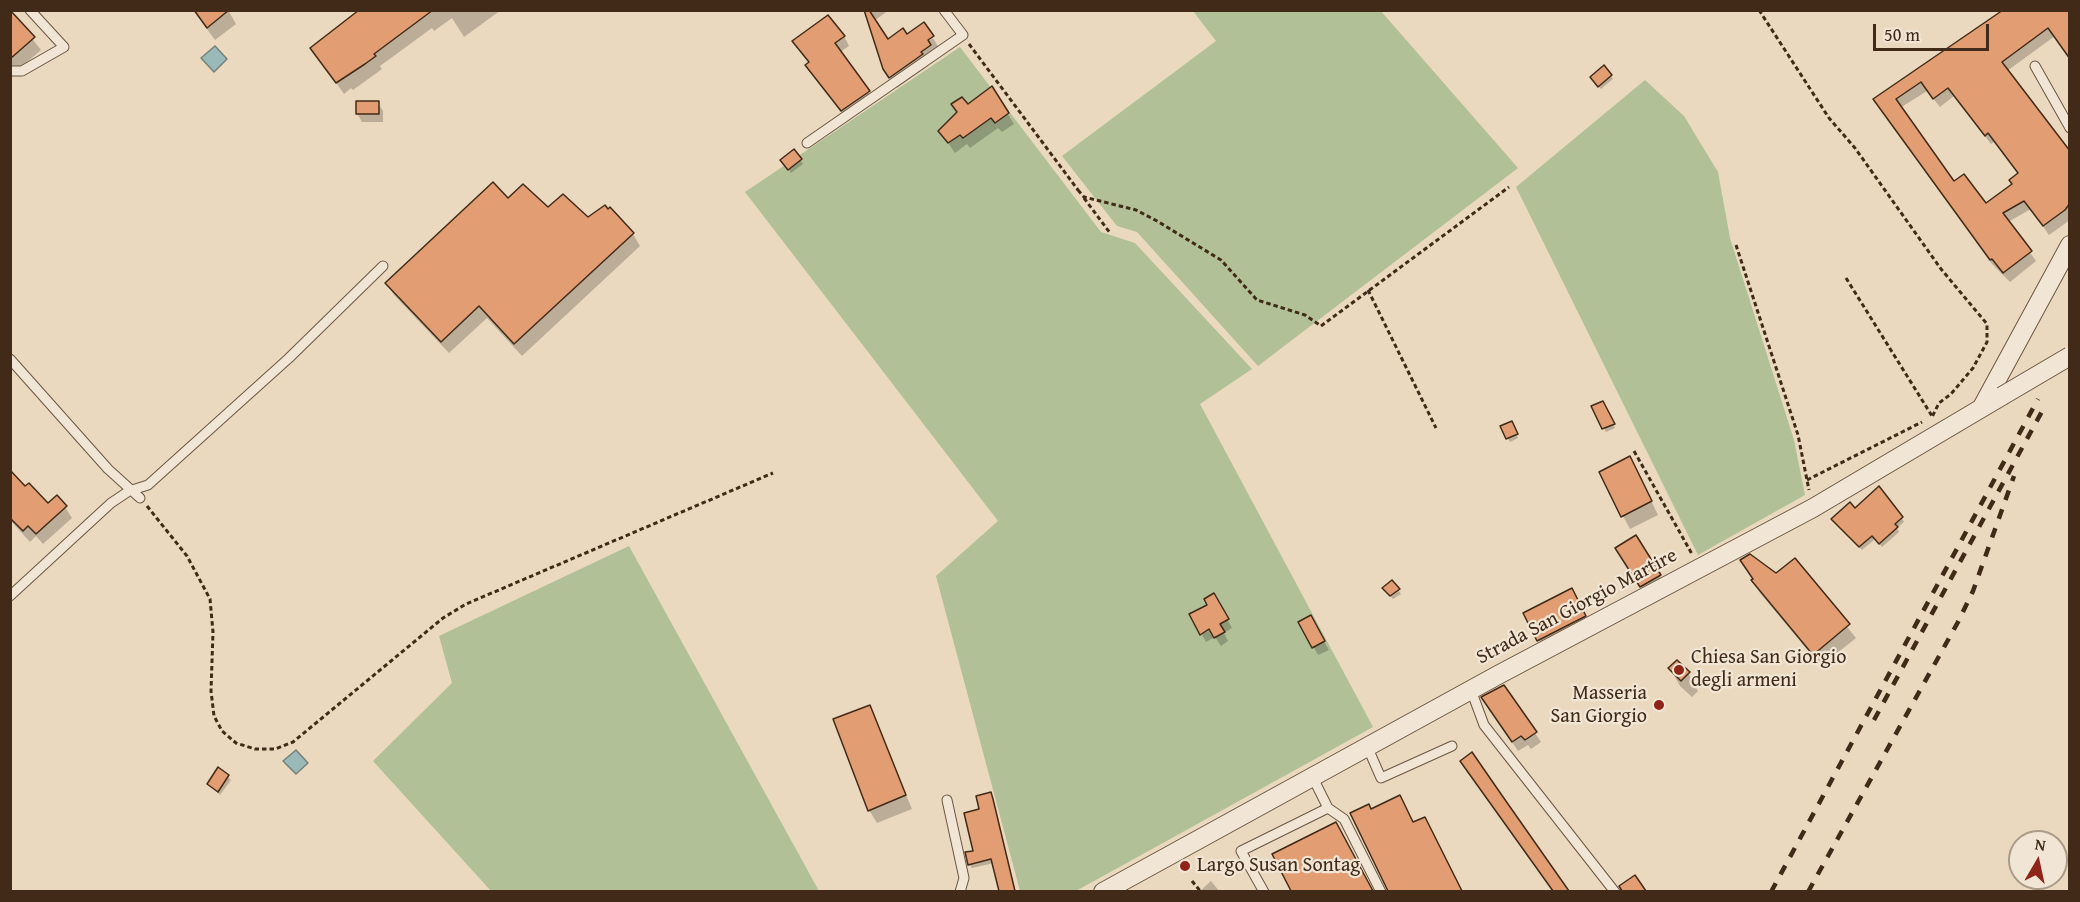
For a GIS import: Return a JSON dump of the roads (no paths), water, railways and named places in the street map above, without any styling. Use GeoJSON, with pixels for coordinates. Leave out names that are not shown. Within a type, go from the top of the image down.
{"type":"FeatureCollection","features":[{"type":"Feature","properties":{"kind":"street"},"geometry":{"type":"LineString","coordinates":[[1982,408],[2070,244]]}},
{"type":"Feature","properties":{"kind":"street","name":"Strada San Giorgio Martire"},"geometry":{"type":"LineString","coordinates":[[1103,891],[1367,746],[1813,508],[2070,356]]}},
{"type":"Feature","properties":{"kind":"lane"},"geometry":{"type":"LineString","coordinates":[[10,71],[22,71],[64,47],[30,10]]}},
{"type":"Feature","properties":{"kind":"lane"},"geometry":{"type":"LineString","coordinates":[[807,143],[963,35],[944,10]]}},
{"type":"Feature","properties":{"kind":"lane"},"geometry":{"type":"LineString","coordinates":[[2035,66],[2070,128]]}},
{"type":"Feature","properties":{"kind":"lane"},"geometry":{"type":"LineString","coordinates":[[10,596],[111,503],[129,491],[148,486],[289,358],[383,266]]}},
{"type":"Feature","properties":{"kind":"lane"},"geometry":{"type":"LineString","coordinates":[[10,359],[129,491],[140,498]]}},
{"type":"Feature","properties":{"kind":"lane"},"geometry":{"type":"LineString","coordinates":[[1471,690],[1484,725],[1615,891]]}},
{"type":"Feature","properties":{"kind":"lane"},"geometry":{"type":"LineString","coordinates":[[1367,746],[1381,778],[1452,746]]}},
{"type":"Feature","properties":{"kind":"lane"},"geometry":{"type":"LineString","coordinates":[[1312,776],[1328,808],[1344,819],[1380,891]]}},
{"type":"Feature","properties":{"kind":"lane"},"geometry":{"type":"LineString","coordinates":[[947,800],[964,878],[960,891]]}},
{"type":"Feature","properties":{"kind":"lane"},"geometry":{"type":"LineString","coordinates":[[1264,891],[1241,851],[1328,808]]}},
{"type":"Feature","properties":{"kind":"water"},"geometry":{"type":"Polygon","coordinates":[[[215,46],[227,59],[214,72],[201,58],[215,46]]]}},
{"type":"Feature","properties":{"kind":"water"},"geometry":{"type":"Polygon","coordinates":[[[296,750],[308,763],[296,774],[283,761],[296,750]]]}},
{"type":"Feature","properties":{"kind":"railway"},"geometry":{"type":"LineString","coordinates":[[1771,892],[2038,399]]}},
{"type":"Feature","properties":{"kind":"railway"},"geometry":{"type":"LineString","coordinates":[[1874,720],[2046,404]]}},
{"type":"Feature","properties":{"kind":"railway"},"geometry":{"type":"LineString","coordinates":[[1808,892],[1958,622],[1973,591],[2014,476]]}},
{"type":"Feature","properties":{"kind":"place","name":"Chiesa San Giorgio degli armeni"},"geometry":{"type":"Point","coordinates":[1679,670]}},
{"type":"Feature","properties":{"kind":"place","name":"Masseria San Giorgio"},"geometry":{"type":"Point","coordinates":[1659,705]}},
{"type":"Feature","properties":{"kind":"place","name":"Largo Susan Sontag"},"geometry":{"type":"Point","coordinates":[1185,866]}}]}
